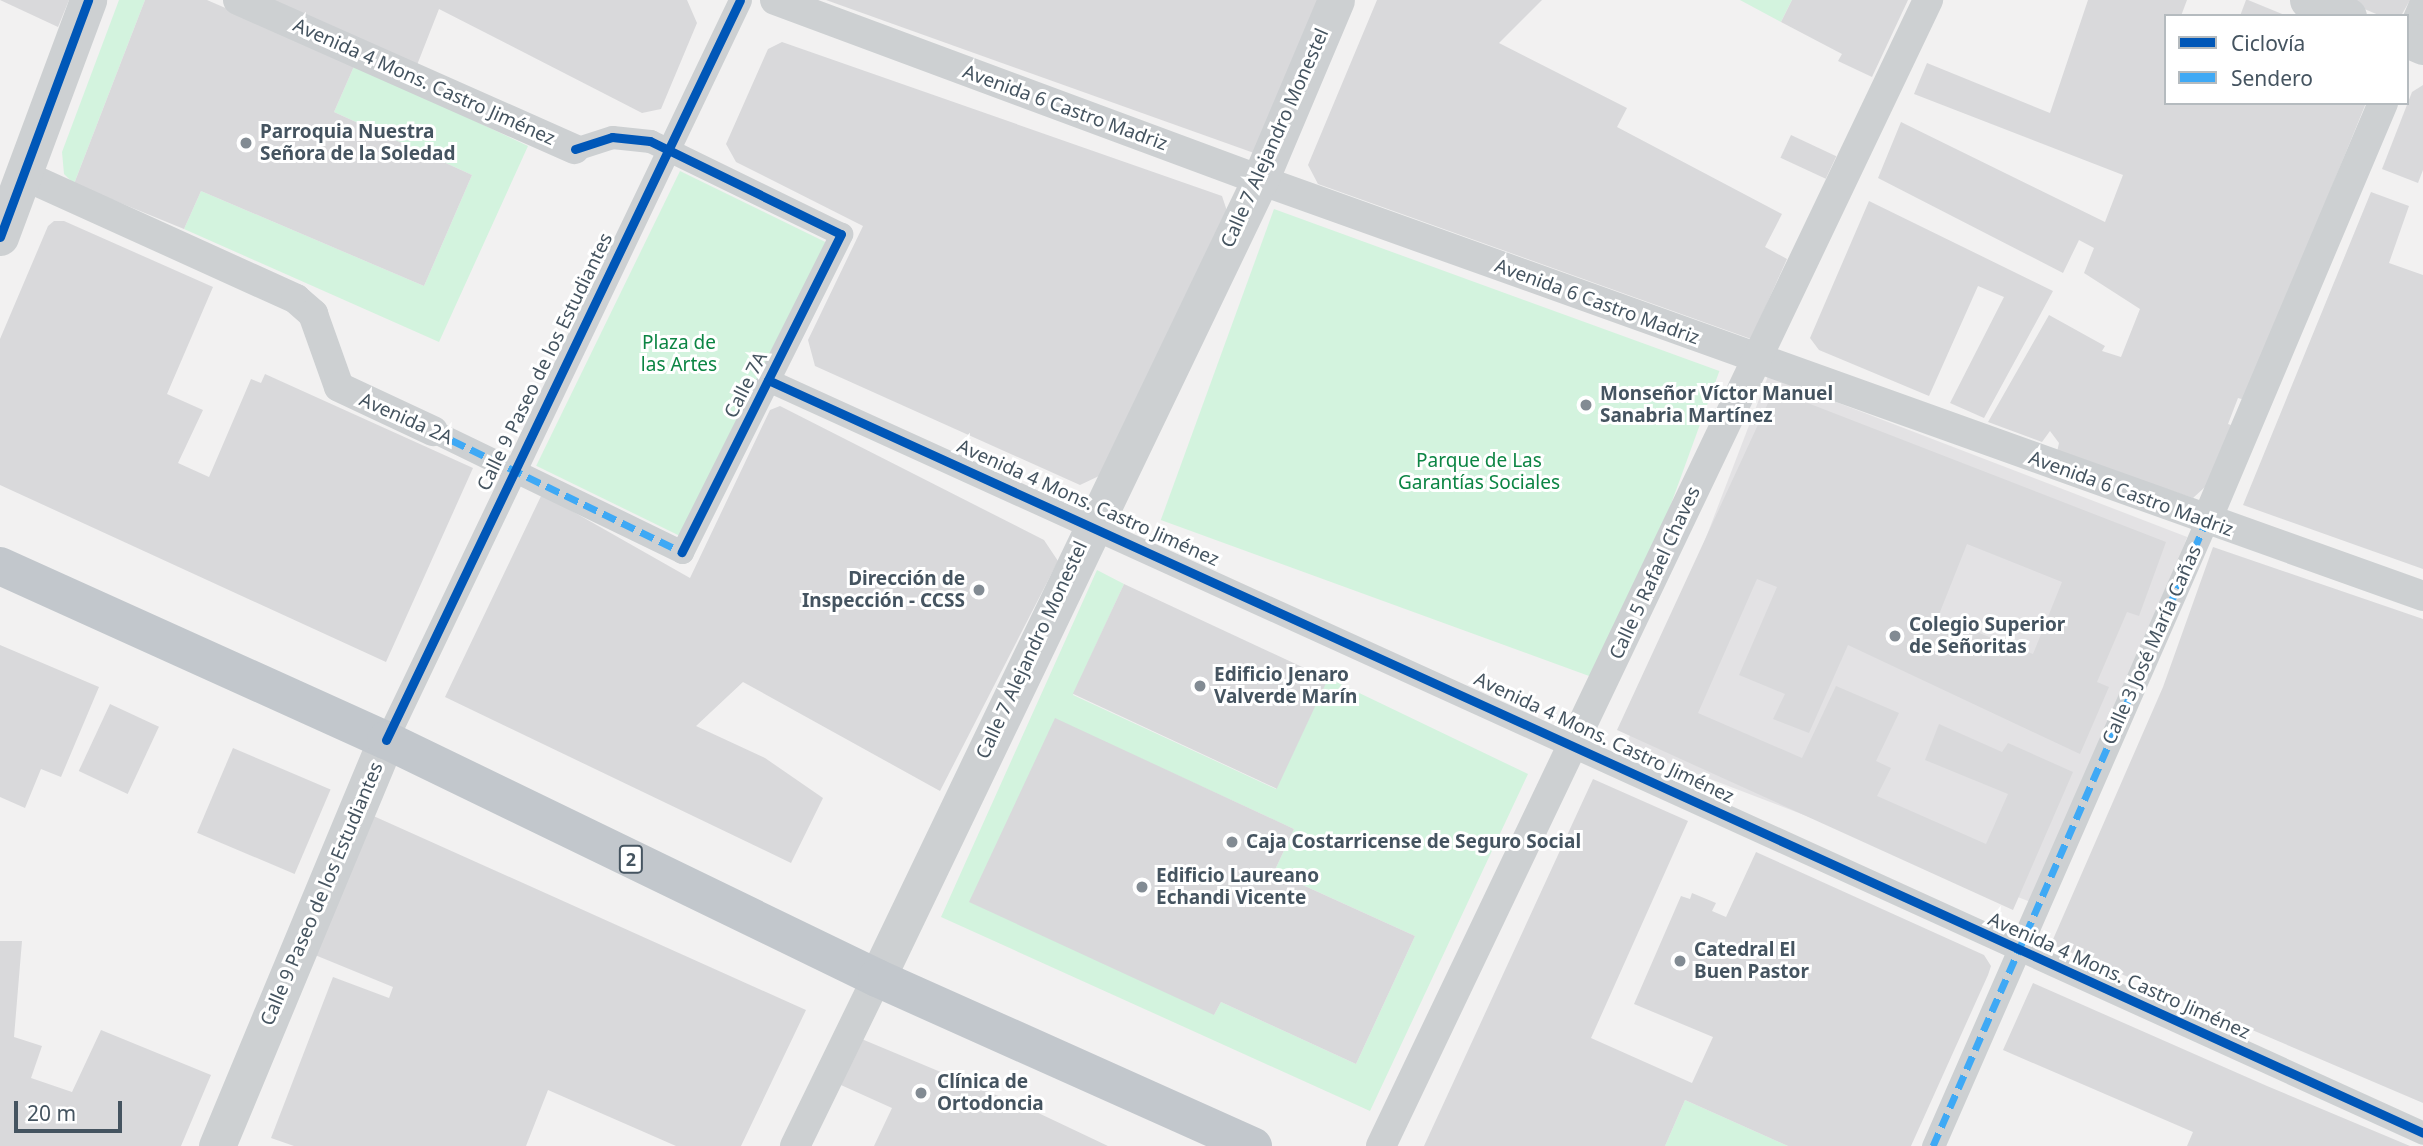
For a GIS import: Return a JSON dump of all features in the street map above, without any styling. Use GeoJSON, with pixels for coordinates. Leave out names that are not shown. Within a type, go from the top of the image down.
{"type":"FeatureCollection","features":[{"type":"Feature","properties":{"kind":"highway","name":"2"},"geometry":{"type":"LineString","coordinates":[[0,566],[386,740],[877,978],[1253,1146]]}},
{"type":"Feature","properties":{"kind":"street"},"geometry":{"type":"LineString","coordinates":[[0,237],[88,0]]}},
{"type":"Feature","properties":{"kind":"street","name":"Avenida 4 Mons. Castro Jiménez"},"geometry":{"type":"LineString","coordinates":[[238,0],[575,149],[612,138],[634,136],[667,149],[841,234]]}},
{"type":"Feature","properties":{"kind":"street","name":"Calle 9 Paseo de los Estudiantes"},"geometry":{"type":"LineString","coordinates":[[217,1146],[386,740],[512,469],[740,0]]}},
{"type":"Feature","properties":{"kind":"street","name":"Avenida 6 Castro Madriz"},"geometry":{"type":"LineString","coordinates":[[775,0],[1260,180],[2206,522],[2423,596]]}},
{"type":"Feature","properties":{"kind":"street","name":"Calle 7 Alejandro Monestel"},"geometry":{"type":"LineString","coordinates":[[795,1146],[1092,523],[1260,180],[1335,0]]}},
{"type":"Feature","properties":{"kind":"street","name":"Calle 5 Rafael Chaves"},"geometry":{"type":"LineString","coordinates":[[1381,1146],[1928,0]]}},
{"type":"Feature","properties":{"kind":"street"},"geometry":{"type":"LineString","coordinates":[[2308,0],[2343,14]]}},
{"type":"Feature","properties":{"kind":"street","name":"Calle 3 José María Cañas"},"geometry":{"type":"LineString","coordinates":[[1933,1146],[2206,522],[2382,105]]}},
{"type":"Feature","properties":{"kind":"street","name":"Avenida 2A"},"geometry":{"type":"LineString","coordinates":[[23,175],[296,299],[313,314],[339,387],[682,552]]}},
{"type":"Feature","properties":{"kind":"street","name":"Calle 7A"},"geometry":{"type":"LineString","coordinates":[[682,552],[841,234]]}},
{"type":"Feature","properties":{"kind":"street","name":"Avenida 4 Mons. Castro Jiménez"},"geometry":{"type":"LineString","coordinates":[[768,380],[1092,523],[2020,951],[2423,1133]]}},
{"type":"Feature","properties":{"kind":"shaded area","name":"Colegio Superior de Señoritas"},"geometry":{"type":"Polygon","coordinates":[[[1768,376],[2187,537],[2045,908],[1626,747],[1768,376]]]}},
{"type":"Feature","properties":{"kind":"green space"},"geometry":{"type":"Polygon","coordinates":[[[119,0],[145,0],[74,184],[64,174],[62,152],[119,0]]]}},
{"type":"Feature","properties":{"kind":"green space"},"geometry":{"type":"Polygon","coordinates":[[[1740,0],[1792,0],[1781,22],[1740,0]]]}},
{"type":"Feature","properties":{"kind":"green space"},"geometry":{"type":"Polygon","coordinates":[[[355,64],[528,146],[439,342],[184,229],[201,191],[424,286],[472,175],[334,112],[355,64]]]}},
{"type":"Feature","properties":{"kind":"green space","name":"Plaza de las Artes"},"geometry":{"type":"Polygon","coordinates":[[[680,171],[827,243],[684,538],[536,466],[680,171]]]}},
{"type":"Feature","properties":{"kind":"green space","name":"Parque de Las Garantías Sociales"},"geometry":{"type":"Polygon","coordinates":[[[1274,209],[1719,371],[1606,682],[1161,520],[1274,209]]]}},
{"type":"Feature","properties":{"kind":"green space"},"geometry":{"type":"Polygon","coordinates":[[[1097,570],[1124,584],[1073,695],[1276,789],[1328,678],[1528,774],[1370,1111],[941,917],[1097,570]],[[1055,719],[1214,1015],[1221,1002],[1356,1064],[1415,936],[1274,872],[1294,829],[1055,719]]]}},
{"type":"Feature","properties":{"kind":"green space"},"geometry":{"type":"Polygon","coordinates":[[[1685,1100],[1788,1146],[1665,1146],[1685,1100]]]}},
{"type":"Feature","properties":{"kind":"building"},"geometry":{"type":"Polygon","coordinates":[[[0,0],[69,0],[58,27],[0,0]]]}},
{"type":"Feature","properties":{"kind":"building","name":"Parroquia Nuestra Señora de la Soledad"},"geometry":{"type":"Polygon","coordinates":[[[145,0],[207,0],[355,64],[334,112],[472,175],[424,286],[201,191],[184,229],[74,184],[145,0]]]}},
{"type":"Feature","properties":{"kind":"building"},"geometry":{"type":"Polygon","coordinates":[[[264,0],[687,0],[697,23],[661,109],[642,113],[439,9],[417,65],[264,0]]]}},
{"type":"Feature","properties":{"kind":"building"},"geometry":{"type":"Polygon","coordinates":[[[826,0],[1322,0],[1254,153],[826,0]]]}},
{"type":"Feature","properties":{"kind":"building"},"geometry":{"type":"Polygon","coordinates":[[[1377,0],[1542,0],[1499,43],[1627,108],[1617,127],[1782,214],[1765,247],[1787,259],[1751,339],[1318,184],[1308,165],[1377,0]]]}},
{"type":"Feature","properties":{"kind":"building"},"geometry":{"type":"Polygon","coordinates":[[[1792,0],[1908,0],[1872,77],[1838,61],[1842,54],[1781,22],[1792,0]]]}},
{"type":"Feature","properties":{"kind":"building"},"geometry":{"type":"Polygon","coordinates":[[[2088,0],[2187,0],[2182,14],[2164,14],[2164,105],[2365,105],[2245,400],[2238,398],[2228,424],[2237,427],[2217,476],[2193,498],[2057,452],[2059,443],[2050,431],[2042,442],[1988,422],[2049,315],[2105,346],[2102,351],[2121,357],[2140,309],[2084,273],[2094,248],[2079,240],[2063,273],[1878,178],[1901,122],[2105,222],[2123,175],[1914,94],[1927,63],[2050,113],[2088,0]]]}},
{"type":"Feature","properties":{"kind":"building"},"geometry":{"type":"Polygon","coordinates":[[[2248,0],[2282,14],[2241,14],[2248,0]]]}},
{"type":"Feature","properties":{"kind":"building"},"geometry":{"type":"Polygon","coordinates":[[[2343,0],[2410,0],[2402,14],[2376,14],[2343,0]]]}},
{"type":"Feature","properties":{"kind":"building"},"geometry":{"type":"Polygon","coordinates":[[[782,42],[1222,196],[1228,214],[1099,476],[1080,485],[815,366],[808,340],[863,226],[736,162],[726,144],[768,49],[782,42]]]}},
{"type":"Feature","properties":{"kind":"building"},"geometry":{"type":"Polygon","coordinates":[[[2423,85],[2423,170],[2418,183],[2382,169],[2412,92],[2423,85]]]}},
{"type":"Feature","properties":{"kind":"building"},"geometry":{"type":"Polygon","coordinates":[[[1791,135],[1836,156],[1826,179],[1780,158],[1791,135]]]}},
{"type":"Feature","properties":{"kind":"building"},"geometry":{"type":"Polygon","coordinates":[[[2371,192],[2409,206],[2389,263],[2423,275],[2423,569],[2243,505],[2371,192]]]}},
{"type":"Feature","properties":{"kind":"building"},"geometry":{"type":"Polygon","coordinates":[[[1869,201],[2053,291],[1984,418],[1950,403],[2004,297],[1978,286],[1929,396],[1819,350],[1810,338],[1869,201]]]}},
{"type":"Feature","properties":{"kind":"building"},"geometry":{"type":"Polygon","coordinates":[[[54,221],[64,221],[213,287],[167,394],[203,410],[178,463],[209,477],[251,379],[261,383],[265,374],[473,468],[386,662],[0,485],[0,339],[48,226],[54,221]]]}},
{"type":"Feature","properties":{"kind":"building","name":"Colegio Superior de Señoritas"},"geometry":{"type":"Polygon","coordinates":[[[1774,390],[2166,542],[2139,616],[2127,612],[2097,682],[2109,687],[2080,754],[1848,645],[1809,733],[1773,719],[1785,694],[1739,675],[1777,587],[1757,579],[1698,713],[1802,758],[1836,686],[1899,713],[1876,761],[1891,768],[1877,796],[1986,844],[2008,794],[1925,760],[1939,724],[2002,752],[2008,743],[2073,772],[2013,910],[1617,730],[1774,390]],[[1967,544],[1938,617],[2033,654],[2062,582],[1967,544]]]}},
{"type":"Feature","properties":{"kind":"building"},"geometry":{"type":"Polygon","coordinates":[[[780,406],[1044,540],[1058,561],[940,791],[743,682],[696,726],[765,758],[823,798],[791,863],[445,697],[542,494],[690,578],[770,410],[780,406]]]}},
{"type":"Feature","properties":{"kind":"building"},"geometry":{"type":"Polygon","coordinates":[[[2213,547],[2423,619],[2423,1103],[2051,944],[2163,687],[2213,547]]]}},
{"type":"Feature","properties":{"kind":"building","name":"Edificio Jenaro Valverde Marín"},"geometry":{"type":"Polygon","coordinates":[[[1124,584],[1328,679],[1277,789],[1073,694],[1124,584]]]}},
{"type":"Feature","properties":{"kind":"building"},"geometry":{"type":"Polygon","coordinates":[[[0,645],[99,687],[61,777],[41,769],[25,808],[0,797],[0,645]]]}},
{"type":"Feature","properties":{"kind":"building"},"geometry":{"type":"Polygon","coordinates":[[[110,704],[159,727],[128,794],[79,771],[110,704]]]}},
{"type":"Feature","properties":{"kind":"building","name":"Edificio Laureano Echandi Vicente"},"geometry":{"type":"Polygon","coordinates":[[[1055,718],[1294,829],[1274,872],[1415,936],[1356,1064],[1221,1002],[1214,1015],[969,902],[1055,718]]]}},
{"type":"Feature","properties":{"kind":"building"},"geometry":{"type":"Polygon","coordinates":[[[233,748],[331,789],[295,874],[197,833],[233,748]]]}},
{"type":"Feature","properties":{"kind":"building"},"geometry":{"type":"Polygon","coordinates":[[[1593,779],[1688,821],[1591,1038],[1692,1083],[1713,1037],[1634,1004],[1681,896],[1690,899],[1692,893],[1716,903],[1712,911],[1726,917],[1756,852],[1984,955],[1991,966],[1988,975],[1911,1146],[1788,1146],[1685,1100],[1665,1146],[1424,1146],[1593,779]]]}},
{"type":"Feature","properties":{"kind":"building"},"geometry":{"type":"Polygon","coordinates":[[[369,814],[806,1010],[741,1146],[676,1146],[548,1090],[526,1146],[294,1146],[271,1138],[333,977],[389,998],[393,987],[315,955],[369,814]]]}},
{"type":"Feature","properties":{"kind":"building"},"geometry":{"type":"Polygon","coordinates":[[[0,941],[22,941],[14,1037],[42,1046],[31,1078],[72,1092],[101,1030],[211,1075],[181,1146],[0,1146],[0,941]]]}},
{"type":"Feature","properties":{"kind":"building"},"geometry":{"type":"Polygon","coordinates":[[[2033,983],[2410,1146],[2187,1146],[2193,1132],[2003,1050],[2033,983]]]}},
{"type":"Feature","properties":{"kind":"building"},"geometry":{"type":"Polygon","coordinates":[[[852,1035],[1032,1110],[1108,1146],[874,1146],[892,1108],[832,1081],[852,1035]]]}},
{"type":"Feature","properties":{"kind":"marked path"},"geometry":{"type":"LineString","coordinates":[[433,431],[682,552],[685,547]]}},
{"type":"Feature","properties":{"kind":"marked path"},"geometry":{"type":"LineString","coordinates":[[1933,1146],[2206,522]]}},
{"type":"Feature","properties":{"kind":"cycle path"},"geometry":{"type":"LineString","coordinates":[[0,237],[88,0]]}},
{"type":"Feature","properties":{"kind":"cycle path"},"geometry":{"type":"LineString","coordinates":[[386,740],[740,0]]}},
{"type":"Feature","properties":{"kind":"cycle path"},"geometry":{"type":"LineString","coordinates":[[575,149],[612,137],[650,141],[841,234],[682,552]]}},
{"type":"Feature","properties":{"kind":"cycle path"},"geometry":{"type":"LineString","coordinates":[[768,380],[2423,1133]]}},
{"type":"Feature","properties":{"kind":"place","name":"Parroquia Nuestra Señora de la Soledad"},"geometry":{"type":"Point","coordinates":[246,143]}},
{"type":"Feature","properties":{"kind":"place","name":"Monseñor Víctor Manuel Sanabria Martínez"},"geometry":{"type":"Point","coordinates":[1586,405]}},
{"type":"Feature","properties":{"kind":"place","name":"Dirección de Inspección - CCSS"},"geometry":{"type":"Point","coordinates":[979,590]}},
{"type":"Feature","properties":{"kind":"place","name":"Colegio Superior de Señoritas"},"geometry":{"type":"Point","coordinates":[1895,636]}},
{"type":"Feature","properties":{"kind":"place","name":"Edificio Jenaro Valverde Marín"},"geometry":{"type":"Point","coordinates":[1200,686]}},
{"type":"Feature","properties":{"kind":"place","name":"Caja Costarricense de Seguro Social"},"geometry":{"type":"Point","coordinates":[1232,842]}},
{"type":"Feature","properties":{"kind":"place","name":"Edificio Laureano Echandi Vicente"},"geometry":{"type":"Point","coordinates":[1142,887]}},
{"type":"Feature","properties":{"kind":"place","name":"Catedral El Buen Pastor"},"geometry":{"type":"Point","coordinates":[1680,961]}},
{"type":"Feature","properties":{"kind":"place","name":"Clínica de Ortodoncia"},"geometry":{"type":"Point","coordinates":[921,1093]}}]}
